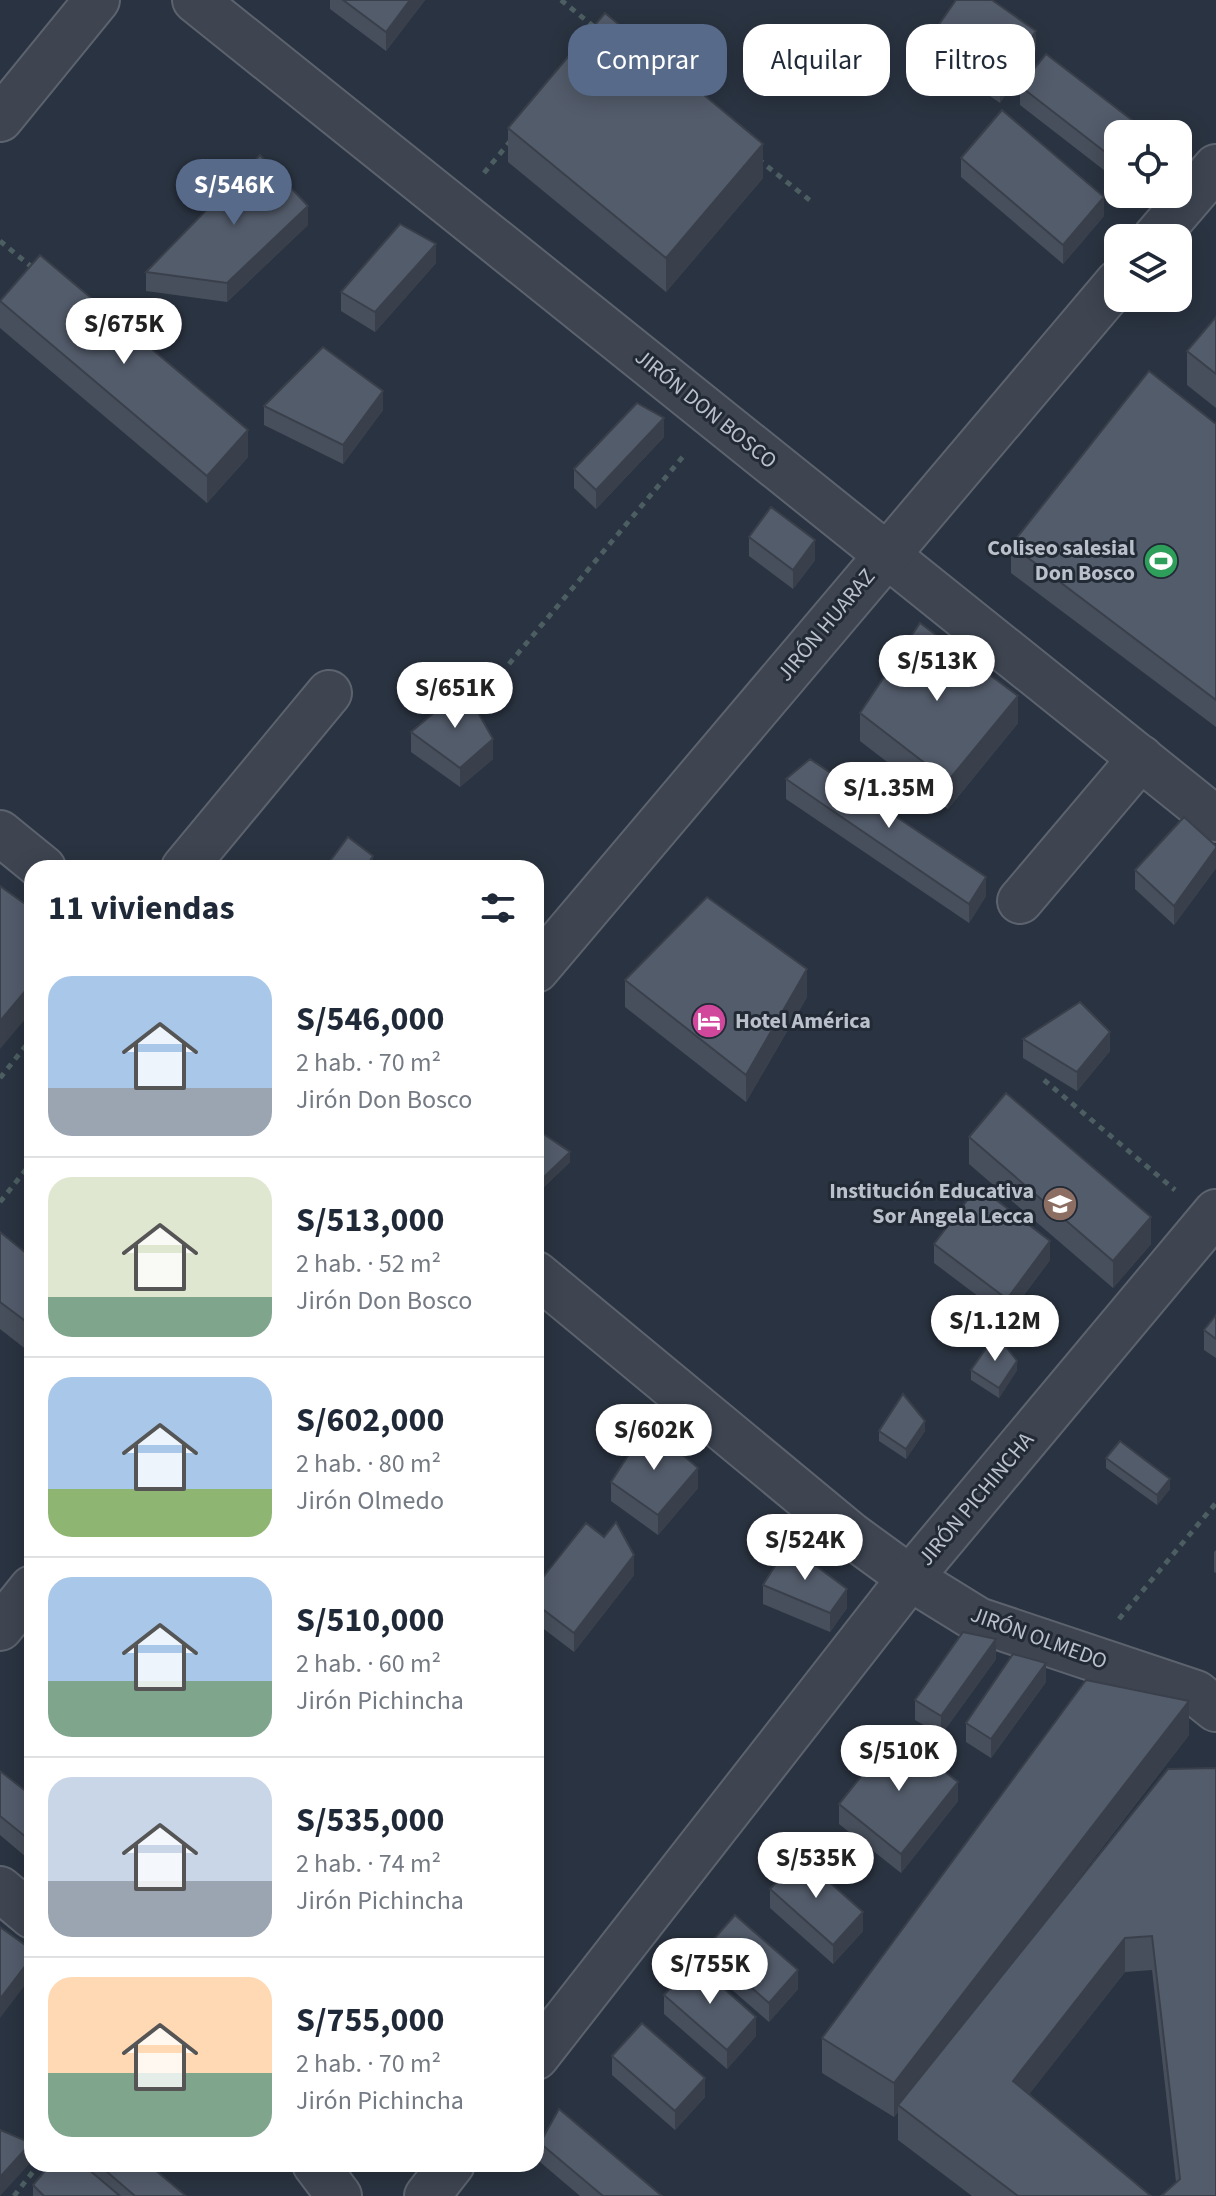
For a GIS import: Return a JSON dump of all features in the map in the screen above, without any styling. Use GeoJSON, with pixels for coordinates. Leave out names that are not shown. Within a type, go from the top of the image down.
{"type":"FeatureCollection","features":[{"type":"Feature","properties":{"kind":"street"},"geometry":{"type":"LineString","coordinates":[[0,119],[97,0]]}},
{"type":"Feature","properties":{"kind":"street","name":"JIRÓN DON BOSCO"},"geometry":{"type":"LineString","coordinates":[[195,0],[1216,819]]}},
{"type":"Feature","properties":{"kind":"street"},"geometry":{"type":"LineString","coordinates":[[1167,224],[1216,167]]}},
{"type":"Feature","properties":{"kind":"street","name":"JIRÓN HUARAZ"},"geometry":{"type":"LineString","coordinates":[[544,960],[1104,298]]}},
{"type":"Feature","properties":{"kind":"street"},"geometry":{"type":"LineString","coordinates":[[191,860],[329,693]]}},
{"type":"Feature","properties":{"kind":"street"},"geometry":{"type":"LineString","coordinates":[[1020,901],[1141,758]]}},
{"type":"Feature","properties":{"kind":"street"},"geometry":{"type":"LineString","coordinates":[[0,833],[33,860]]}},
{"type":"Feature","properties":{"kind":"street","name":"JIRÓN PICHINCHA"},"geometry":{"type":"LineString","coordinates":[[544,2047],[910,1578],[1213,1215]]}},
{"type":"Feature","properties":{"kind":"street","name":"JIRÓN OLMEDO"},"geometry":{"type":"LineString","coordinates":[[544,1281],[851,1535],[910,1578],[978,1620],[1196,1693],[1216,1709]]}},
{"type":"Feature","properties":{"kind":"street"},"geometry":{"type":"LineString","coordinates":[[0,1628],[24,1598]]}},
{"type":"Feature","properties":{"kind":"street"},"geometry":{"type":"LineString","coordinates":[[0,1889],[24,1909]]}},
{"type":"Feature","properties":{"kind":"street"},"geometry":{"type":"LineString","coordinates":[[321,2172],[339,2196]]}},
{"type":"Feature","properties":{"kind":"street"},"geometry":{"type":"LineString","coordinates":[[427,2196],[446,2172]]}},
{"type":"Feature","properties":{"kind":"path"},"geometry":{"type":"LineString","coordinates":[[561,0],[590,24]]}},
{"type":"Feature","properties":{"kind":"path"},"geometry":{"type":"LineString","coordinates":[[455,208],[513,137]]}},
{"type":"Feature","properties":{"kind":"path"},"geometry":{"type":"LineString","coordinates":[[753,155],[812,202]]}},
{"type":"Feature","properties":{"kind":"path"},"geometry":{"type":"LineString","coordinates":[[0,241],[36,270]]}},
{"type":"Feature","properties":{"kind":"path"},"geometry":{"type":"LineString","coordinates":[[509,664],[716,417]]}},
{"type":"Feature","properties":{"kind":"path"},"geometry":{"type":"LineString","coordinates":[[0,1078],[24,1048]]}},
{"type":"Feature","properties":{"kind":"path"},"geometry":{"type":"LineString","coordinates":[[1044,1080],[1213,1215]]}},
{"type":"Feature","properties":{"kind":"path"},"geometry":{"type":"LineString","coordinates":[[0,1202],[24,1172]]}},
{"type":"Feature","properties":{"kind":"path"},"geometry":{"type":"LineString","coordinates":[[1088,1656],[1216,1503]]}},
{"type":"Feature","properties":{"kind":"path"},"geometry":{"type":"LineString","coordinates":[[14,2196],[33,2172]]}},
{"type":"Feature","properties":{"kind":"building"},"geometry":{"type":"Polygon","coordinates":[[[343,0],[410,0],[386,32],[343,0]]]}},
{"type":"Feature","properties":{"kind":"building"},"geometry":{"type":"Polygon","coordinates":[[[956,0],[992,0],[1026,24],[939,24],[956,0]]]}},
{"type":"Feature","properties":{"kind":"building"},"geometry":{"type":"Polygon","coordinates":[[[605,13],[618,24],[596,24],[605,13]]]}},
{"type":"Feature","properties":{"kind":"building"},"geometry":{"type":"Polygon","coordinates":[[[1046,54],[1132,120],[1104,120],[1104,151],[1033,96],[1035,68],[1046,54]]]}},
{"type":"Feature","properties":{"kind":"building"},"geometry":{"type":"Polygon","coordinates":[[[568,57],[568,96],[705,96],[763,144],[666,258],[508,128],[568,57]]]}},
{"type":"Feature","properties":{"kind":"building"},"geometry":{"type":"Polygon","coordinates":[[[1002,110],[1104,197],[1063,245],[961,158],[1002,110]]]}},
{"type":"Feature","properties":{"kind":"building"},"geometry":{"type":"Polygon","coordinates":[[[260,155],[308,206],[227,283],[146,272],[260,155]]]}},
{"type":"Feature","properties":{"kind":"building"},"geometry":{"type":"Polygon","coordinates":[[[400,224],[436,244],[375,312],[341,292],[400,224]]]}},
{"type":"Feature","properties":{"kind":"building"},"geometry":{"type":"Polygon","coordinates":[[[40,255],[248,430],[207,476],[0,301],[40,255]]]}},
{"type":"Feature","properties":{"kind":"building"},"geometry":{"type":"Polygon","coordinates":[[[1216,317],[1216,374],[1187,351],[1216,317]]]}},
{"type":"Feature","properties":{"kind":"building"},"geometry":{"type":"Polygon","coordinates":[[[323,347],[383,391],[343,445],[264,406],[323,347]]]}},
{"type":"Feature","properties":{"kind":"building"},"geometry":{"type":"Polygon","coordinates":[[[1149,371],[1216,424],[1216,700],[1011,545],[1149,371]]]}},
{"type":"Feature","properties":{"kind":"building"},"geometry":{"type":"Polygon","coordinates":[[[637,403],[664,418],[596,490],[574,469],[637,403]]]}},
{"type":"Feature","properties":{"kind":"building"},"geometry":{"type":"Polygon","coordinates":[[[771,507],[815,540],[793,570],[749,537],[771,507]]]}},
{"type":"Feature","properties":{"kind":"building"},"geometry":{"type":"Polygon","coordinates":[[[920,623],[1018,696],[948,781],[860,713],[920,623]]]}},
{"type":"Feature","properties":{"kind":"building"},"geometry":{"type":"Polygon","coordinates":[[[464,688],[493,739],[460,768],[411,732],[464,688]]]}},
{"type":"Feature","properties":{"kind":"building"},"geometry":{"type":"Polygon","coordinates":[[[810,759],[986,877],[969,904],[786,779],[810,759]]]}},
{"type":"Feature","properties":{"kind":"building"},"geometry":{"type":"Polygon","coordinates":[[[1184,817],[1216,848],[1174,906],[1135,870],[1184,817]]]}},
{"type":"Feature","properties":{"kind":"building"},"geometry":{"type":"Polygon","coordinates":[[[348,837],[373,856],[370,860],[331,860],[348,837]]]}},
{"type":"Feature","properties":{"kind":"building"},"geometry":{"type":"Polygon","coordinates":[[[0,886],[24,903],[24,992],[0,1021],[0,886]]]}},
{"type":"Feature","properties":{"kind":"building"},"geometry":{"type":"Polygon","coordinates":[[[707,897],[807,969],[746,1075],[625,980],[707,897]]]}},
{"type":"Feature","properties":{"kind":"building"},"geometry":{"type":"Polygon","coordinates":[[[1080,1002],[1110,1032],[1077,1072],[1023,1039],[1080,1002]]]}},
{"type":"Feature","properties":{"kind":"building"},"geometry":{"type":"Polygon","coordinates":[[[1006,1093],[1151,1217],[1113,1261],[969,1137],[1006,1093]]]}},
{"type":"Feature","properties":{"kind":"building"},"geometry":{"type":"Polygon","coordinates":[[[544,1134],[570,1152],[544,1177],[544,1134]]]}},
{"type":"Feature","properties":{"kind":"building"},"geometry":{"type":"Polygon","coordinates":[[[978,1186],[1050,1241],[1007,1299],[934,1244],[978,1186]]]}},
{"type":"Feature","properties":{"kind":"building"},"geometry":{"type":"Polygon","coordinates":[[[0,1232],[24,1252],[24,1320],[0,1302],[0,1232]]]}},
{"type":"Feature","properties":{"kind":"building"},"geometry":{"type":"Polygon","coordinates":[[[1216,1315],[1216,1339],[1204,1330],[1216,1315]]]}},
{"type":"Feature","properties":{"kind":"building"},"geometry":{"type":"Polygon","coordinates":[[[996,1334],[1017,1361],[999,1388],[971,1370],[996,1334]]]}},
{"type":"Feature","properties":{"kind":"building"},"geometry":{"type":"Polygon","coordinates":[[[903,1394],[925,1421],[906,1449],[879,1431],[903,1394]]]}},
{"type":"Feature","properties":{"kind":"building"},"geometry":{"type":"Polygon","coordinates":[[[648,1425],[698,1468],[658,1515],[611,1482],[648,1425]]]}},
{"type":"Feature","properties":{"kind":"building"},"geometry":{"type":"Polygon","coordinates":[[[1120,1441],[1170,1479],[1157,1495],[1106,1458],[1120,1441]]]}},
{"type":"Feature","properties":{"kind":"building"},"geometry":{"type":"Polygon","coordinates":[[[616,1522],[634,1555],[574,1633],[544,1610],[544,1576],[586,1523],[604,1537],[616,1522]]]}},
{"type":"Feature","properties":{"kind":"building"},"geometry":{"type":"Polygon","coordinates":[[[788,1545],[847,1589],[830,1613],[763,1585],[788,1545]]]}},
{"type":"Feature","properties":{"kind":"building"},"geometry":{"type":"Polygon","coordinates":[[[963,1632],[996,1639],[941,1716],[915,1700],[963,1632]]]}},
{"type":"Feature","properties":{"kind":"building"},"geometry":{"type":"Polygon","coordinates":[[[1013,1654],[1046,1663],[991,1739],[966,1723],[1013,1654]]]}},
{"type":"Feature","properties":{"kind":"building"},"geometry":{"type":"Polygon","coordinates":[[[1086,1680],[1189,1701],[894,2083],[822,2038],[1086,1680]]]}},
{"type":"Feature","properties":{"kind":"building"},"geometry":{"type":"Polygon","coordinates":[[[896,1733],[958,1782],[901,1854],[839,1804],[896,1733]]]}},
{"type":"Feature","properties":{"kind":"building"},"geometry":{"type":"Polygon","coordinates":[[[1216,1768],[1216,2196],[1161,2196],[1180,2179],[1152,1936],[1125,1938],[1013,2081],[1151,2196],[1018,2196],[898,2105],[1168,1769],[1216,1768]]]}},
{"type":"Feature","properties":{"kind":"building"},"geometry":{"type":"Polygon","coordinates":[[[0,1771],[24,1790],[24,1836],[0,1816],[0,1771]]]}},
{"type":"Feature","properties":{"kind":"building"},"geometry":{"type":"Polygon","coordinates":[[[800,1856],[863,1912],[833,1945],[770,1889],[800,1856]]]}},
{"type":"Feature","properties":{"kind":"building"},"geometry":{"type":"Polygon","coordinates":[[[735,1915],[798,1970],[769,2003],[706,1948],[735,1915]]]}},
{"type":"Feature","properties":{"kind":"building"},"geometry":{"type":"Polygon","coordinates":[[[0,1927],[24,1944],[24,1968],[0,1999],[0,1927]]]}},
{"type":"Feature","properties":{"kind":"building"},"geometry":{"type":"Polygon","coordinates":[[[694,1962],[756,2017],[727,2050],[664,1995],[694,1962]]]}},
{"type":"Feature","properties":{"kind":"building"},"geometry":{"type":"Polygon","coordinates":[[[642,2023],[705,2078],[675,2111],[612,2056],[642,2023]]]}},
{"type":"Feature","properties":{"kind":"building"},"geometry":{"type":"Polygon","coordinates":[[[559,2109],[662,2196],[603,2196],[544,2146],[544,2136],[559,2109]]]}},
{"type":"Feature","properties":{"kind":"building"},"geometry":{"type":"Polygon","coordinates":[[[0,2130],[24,2140],[24,2151],[0,2177],[0,2130]]]}},
{"type":"Feature","properties":{"kind":"building"},"geometry":{"type":"Polygon","coordinates":[[[44,2172],[92,2172],[120,2196],[44,2196],[33,2185],[44,2172]]]}},
{"type":"Feature","properties":{"kind":"building"},"geometry":{"type":"Polygon","coordinates":[[[107,2172],[158,2172],[186,2196],[135,2196],[107,2172]]]}},
{"type":"Feature","properties":{"kind":"place","name":"Coliseo salesial Don Bosco"},"geometry":{"type":"Point","coordinates":[1161,561]}},
{"type":"Feature","properties":{"kind":"place","name":"Hotel América"},"geometry":{"type":"Point","coordinates":[709,1021]}},
{"type":"Feature","properties":{"kind":"place","name":"Institución Educativa Sor Angela Lecca"},"geometry":{"type":"Point","coordinates":[1060,1204]}}]}
